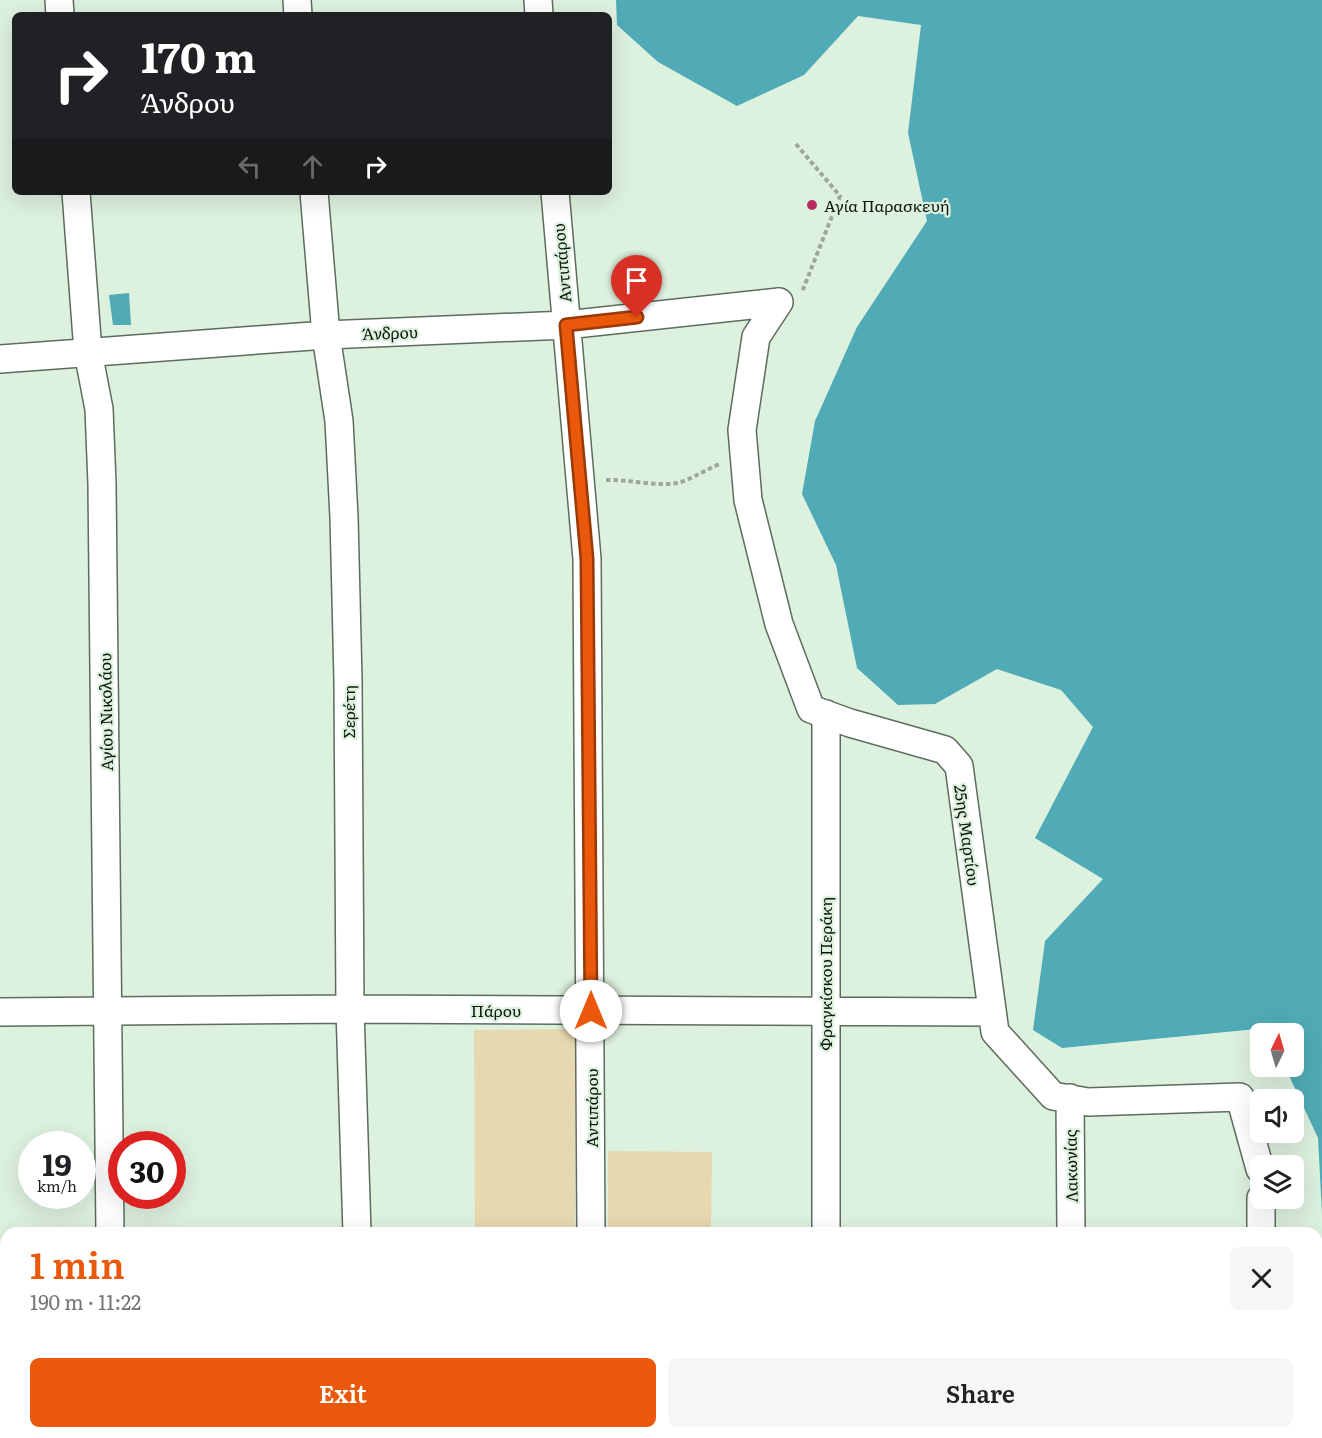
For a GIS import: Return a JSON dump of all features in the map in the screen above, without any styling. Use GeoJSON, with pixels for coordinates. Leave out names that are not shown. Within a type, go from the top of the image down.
{"type":"FeatureCollection","features":[{"type":"Feature","properties":{"kind":"street","name":"Αγίου Νικολάου"},"geometry":{"type":"LineString","coordinates":[[76,195],[88,352],[99,409],[102,484],[110,1227]]}},
{"type":"Feature","properties":{"kind":"street","name":"Σερέτη"},"geometry":{"type":"LineString","coordinates":[[314,195],[326,335],[339,421],[344,528],[350,1009],[357,1227]]}},
{"type":"Feature","properties":{"kind":"street","name":"Αντιπάρου"},"geometry":{"type":"LineString","coordinates":[[555,195],[587,559],[591,1227]]}},
{"type":"Feature","properties":{"kind":"street","name":"Άνδρου"},"geometry":{"type":"LineString","coordinates":[[0,359],[326,335],[566,325],[779,302]]}},
{"type":"Feature","properties":{"kind":"street","name":"25ης Μαρτίου"},"geometry":{"type":"LineString","coordinates":[[779,302],[756,337],[742,430],[744,457],[748,500],[779,624],[811,708],[945,750],[959,766],[995,1032],[1053,1096],[1088,1102],[1239,1097],[1256,1155]]}},
{"type":"Feature","properties":{"kind":"street","name":"Φραγκίσκου Περάκη"},"geometry":{"type":"LineString","coordinates":[[826,714],[826,1227]]}},
{"type":"Feature","properties":{"kind":"street","name":"Πάρου"},"geometry":{"type":"LineString","coordinates":[[0,1012],[350,1009],[992,1012]]}},
{"type":"Feature","properties":{"kind":"street","name":"Λακωνίας"},"geometry":{"type":"LineString","coordinates":[[1070,1098],[1071,1227]]}},
{"type":"Feature","properties":{"kind":"street"},"geometry":{"type":"LineString","coordinates":[[1261,1209],[1261,1227]]}},
{"type":"Feature","properties":{"kind":"path"},"geometry":{"type":"LineString","coordinates":[[779,302],[803,292],[840,196],[796,144]]}},
{"type":"Feature","properties":{"kind":"path"},"geometry":{"type":"LineString","coordinates":[[581,480],[629,479],[672,483],[744,457]]}},
{"type":"Feature","properties":{"kind":"shaded area"},"geometry":{"type":"Polygon","coordinates":[[[575,1029],[575,1227],[475,1227],[474,1030],[575,1029]]]}},
{"type":"Feature","properties":{"kind":"shaded area"},"geometry":{"type":"Polygon","coordinates":[[[608,1151],[712,1152],[711,1227],[608,1227],[608,1151]]]}},
{"type":"Feature","properties":{"kind":"water"},"geometry":{"type":"Polygon","coordinates":[[[616,0],[1322,0],[1322,1214],[1318,1138],[1304,1108],[1304,1089],[1295,1089],[1290,1077],[1304,1077],[1304,1023],[1250,1023],[1250,1030],[1062,1048],[1033,1030],[1045,941],[1103,879],[1035,838],[1093,727],[1061,690],[997,669],[935,704],[898,705],[857,668],[836,565],[802,494],[815,421],[857,327],[927,221],[908,133],[921,25],[858,16],[804,75],[737,106],[658,62],[617,25],[616,0]]]}},
{"type":"Feature","properties":{"kind":"water"},"geometry":{"type":"Polygon","coordinates":[[[129,293],[131,325],[113,325],[109,295],[129,293]]]}},
{"type":"Feature","properties":{"kind":"place","name":"Αγία Παρασκευή"},"geometry":{"type":"Point","coordinates":[812,205]}},
{"type":"Feature","properties":{"kind":"route"},"geometry":{"type":"LineString","coordinates":[[591,1011],[587,559],[580,456],[566,325],[637,317]]}}]}
